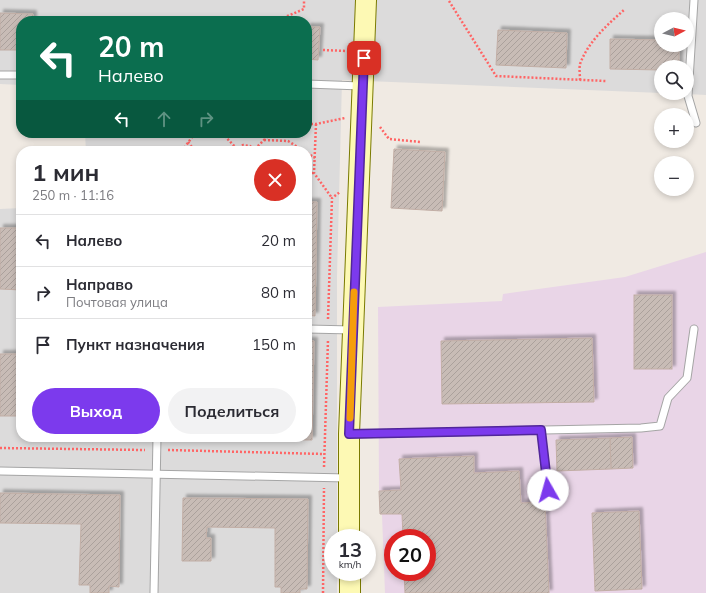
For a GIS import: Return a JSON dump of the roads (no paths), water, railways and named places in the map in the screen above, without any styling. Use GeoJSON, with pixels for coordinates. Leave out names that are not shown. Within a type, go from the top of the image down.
{"type":"FeatureCollection","features":[{"type":"Feature","properties":{"kind":"street"},"geometry":{"type":"LineString","coordinates":[[350,529],[349,434],[353,330],[355,120],[362,86],[366,0]]}},
{"type":"Feature","properties":{"kind":"street"},"geometry":{"type":"LineString","coordinates":[[350,581],[350,593]]}},
{"type":"Feature","properties":{"kind":"lane"},"geometry":{"type":"LineString","coordinates":[[694,0],[688,96],[696,123]]}},
{"type":"Feature","properties":{"kind":"lane"},"geometry":{"type":"LineString","coordinates":[[0,75],[16,76]]}},
{"type":"Feature","properties":{"kind":"lane"},"geometry":{"type":"LineString","coordinates":[[312,84],[362,86]]}},
{"type":"Feature","properties":{"kind":"lane"},"geometry":{"type":"LineString","coordinates":[[349,434],[641,428],[660,426],[668,398],[687,378],[694,328]]}},
{"type":"Feature","properties":{"kind":"lane"},"geometry":{"type":"LineString","coordinates":[[312,329],[353,330]]}},
{"type":"Feature","properties":{"kind":"lane"},"geometry":{"type":"LineString","coordinates":[[541,430],[548,490]]}},
{"type":"Feature","properties":{"kind":"lane"},"geometry":{"type":"LineString","coordinates":[[154,593],[157,442]]}},
{"type":"Feature","properties":{"kind":"lane"},"geometry":{"type":"LineString","coordinates":[[0,471],[349,478]]}}]}
